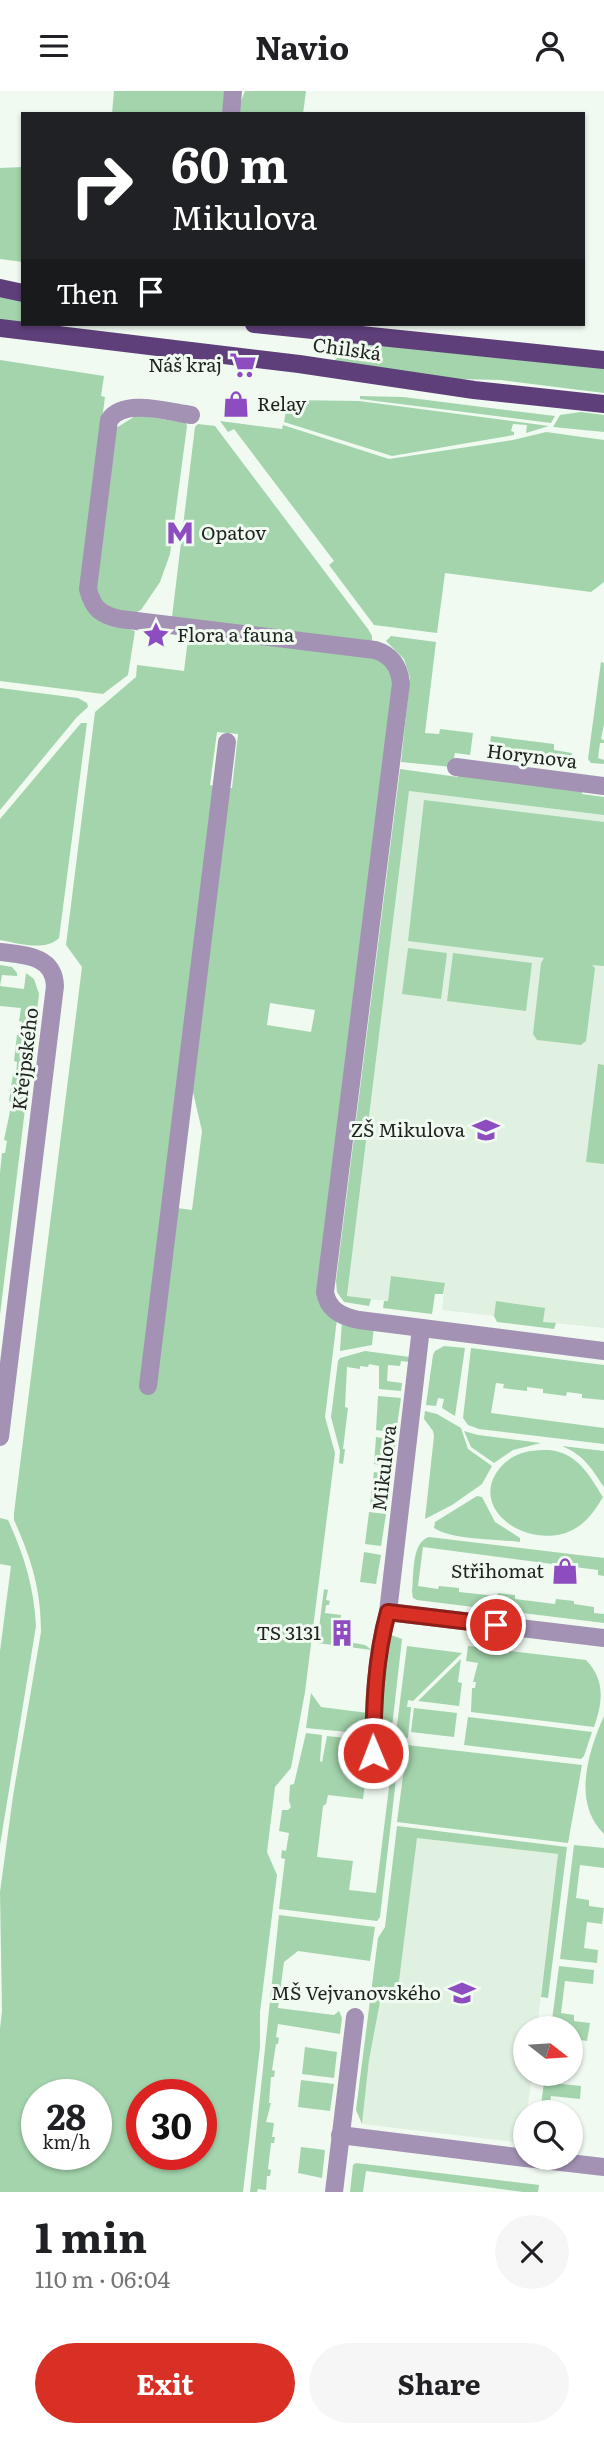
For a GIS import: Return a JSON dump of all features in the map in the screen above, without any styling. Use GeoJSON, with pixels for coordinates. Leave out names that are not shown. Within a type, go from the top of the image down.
{"type":"FeatureCollection","features":[{"type":"Feature","properties":{"kind":"main road"},"geometry":{"type":"LineString","coordinates":[[0,288],[21,293]]}},
{"type":"Feature","properties":{"kind":"main road","name":"Chilská"},"geometry":{"type":"LineString","coordinates":[[273,326],[604,361]]}},
{"type":"Feature","properties":{"kind":"main road","name":"Chilská"},"geometry":{"type":"LineString","coordinates":[[0,328],[299,364],[474,390],[604,404]]}},
{"type":"Feature","properties":{"kind":"street"},"geometry":{"type":"LineString","coordinates":[[230,112],[233,91]]}},
{"type":"Feature","properties":{"kind":"street"},"geometry":{"type":"LineString","coordinates":[[191,415],[129,408],[117,411],[109,420],[88,589],[95,607],[104,615],[120,619],[375,650],[392,660],[400,674],[401,684],[325,1291],[327,1301],[337,1313],[352,1319],[604,1350]]}},
{"type":"Feature","properties":{"kind":"street"},"geometry":{"type":"LineString","coordinates":[[149,1386],[227,742]]}},
{"type":"Feature","properties":{"kind":"street","name":"Horynova"},"geometry":{"type":"LineString","coordinates":[[456,767],[604,786]]}},
{"type":"Feature","properties":{"kind":"street","name":"Křejpského"},"geometry":{"type":"LineString","coordinates":[[0,952],[37,958],[49,966],[55,978],[0,1437]]}},
{"type":"Feature","properties":{"kind":"street","name":"Mikulova"},"geometry":{"type":"LineString","coordinates":[[373,1769],[373,1696],[381,1639],[388,1612],[421,1328]]}},
{"type":"Feature","properties":{"kind":"street"},"geometry":{"type":"LineString","coordinates":[[388,1612],[604,1638]]}},
{"type":"Feature","properties":{"kind":"street"},"geometry":{"type":"LineString","coordinates":[[334,2192],[355,2017]]}},
{"type":"Feature","properties":{"kind":"street"},"geometry":{"type":"LineString","coordinates":[[340,2135],[513,2156]]}},
{"type":"Feature","properties":{"kind":"street"},"geometry":{"type":"LineString","coordinates":[[583,2165],[604,2167]]}},
{"type":"Feature","properties":{"kind":"shaded area","name":"ZŠ Mikulova"},"geometry":{"type":"Polygon","coordinates":[[[409,791],[604,815],[604,1328],[543,1322],[544,1308],[496,1301],[494,1316],[442,1310],[445,1283],[391,1276],[388,1301],[347,1297],[409,791]]]}},
{"type":"Feature","properties":{"kind":"shaded area","name":"MŠ Vejvanovského"},"geometry":{"type":"Polygon","coordinates":[[[417,1837],[558,1854],[538,2016],[513,2016],[513,2086],[530,2086],[529,2100],[513,2100],[513,2142],[362,2124],[369,2060],[383,1986],[398,1988],[417,1837]]]}},
{"type":"Feature","properties":{"kind":"green space"},"geometry":{"type":"Polygon","coordinates":[[[114,91],[229,91],[226,112],[112,112],[114,91]]]}},
{"type":"Feature","properties":{"kind":"green space"},"geometry":{"type":"Polygon","coordinates":[[[245,91],[306,91],[303,112],[237,112],[245,91]]]}},
{"type":"Feature","properties":{"kind":"green space"},"geometry":{"type":"Polygon","coordinates":[[[21,167],[21,262],[0,259],[0,168],[21,167]]]}},
{"type":"Feature","properties":{"kind":"green space"},"geometry":{"type":"Polygon","coordinates":[[[0,296],[21,299],[21,324],[0,322],[0,296]]]}},
{"type":"Feature","properties":{"kind":"green space"},"geometry":{"type":"Polygon","coordinates":[[[354,340],[604,368],[604,393],[331,364],[341,354],[338,344],[354,340]]]}},
{"type":"Feature","properties":{"kind":"green space"},"geometry":{"type":"Polygon","coordinates":[[[0,360],[104,376],[101,396],[105,397],[82,574],[97,619],[135,631],[128,675],[103,694],[0,681],[0,360]]]}},
{"type":"Feature","properties":{"kind":"green space"},"geometry":{"type":"Polygon","coordinates":[[[360,396],[403,397],[555,416],[551,423],[360,399],[360,396]]]}},
{"type":"Feature","properties":{"kind":"green space"},"geometry":{"type":"Polygon","coordinates":[[[288,400],[359,401],[549,426],[526,433],[527,425],[513,424],[511,431],[514,435],[392,456],[284,422],[288,400]]]}},
{"type":"Feature","properties":{"kind":"green space"},"geometry":{"type":"Polygon","coordinates":[[[581,412],[604,415],[604,432],[553,427],[560,415],[581,412]]]}},
{"type":"Feature","properties":{"kind":"green space"},"geometry":{"type":"Polygon","coordinates":[[[137,415],[186,423],[187,426],[170,554],[160,582],[141,610],[124,613],[101,604],[95,587],[116,428],[137,415]]]}},
{"type":"Feature","properties":{"kind":"green space"},"geometry":{"type":"Polygon","coordinates":[[[220,421],[282,429],[283,425],[389,459],[513,440],[546,432],[604,440],[604,582],[591,592],[445,573],[437,633],[374,625],[329,565],[334,561],[234,429],[228,432],[220,421]]]}},
{"type":"Feature","properties":{"kind":"green space"},"geometry":{"type":"Polygon","coordinates":[[[198,424],[215,426],[368,629],[372,643],[172,617],[195,427],[198,424]]]}},
{"type":"Feature","properties":{"kind":"green space"},"geometry":{"type":"Polygon","coordinates":[[[391,636],[436,642],[425,733],[439,734],[440,729],[473,733],[470,755],[455,753],[452,767],[401,762],[410,678],[404,659],[386,641],[391,636]]]}},
{"type":"Feature","properties":{"kind":"green space"},"geometry":{"type":"Polygon","coordinates":[[[208,637],[373,657],[385,663],[393,681],[319,1283],[337,1319],[325,1417],[335,1453],[305,1692],[291,1768],[275,1787],[267,1852],[277,1875],[260,2012],[260,2047],[243,2192],[0,2192],[0,1892],[13,1796],[41,1632],[34,1574],[14,1520],[14,1513],[82,967],[66,945],[95,712],[136,677],[137,665],[184,671],[188,639],[208,637]],[[217,732],[210,785],[214,786],[177,1208],[192,1210],[202,1131],[192,1088],[238,734],[217,732]],[[270,1003],[267,1025],[311,1032],[315,1010],[270,1003]]]}},
{"type":"Feature","properties":{"kind":"green space"},"geometry":{"type":"Polygon","coordinates":[[[601,662],[604,663],[604,724],[601,739],[604,743],[600,743],[598,758],[604,760],[604,764],[591,763],[588,759],[601,662]]]}},
{"type":"Feature","properties":{"kind":"green space"},"geometry":{"type":"Polygon","coordinates":[[[0,688],[78,698],[87,703],[88,707],[0,810],[0,688]]]}},
{"type":"Feature","properties":{"kind":"green space"},"geometry":{"type":"Polygon","coordinates":[[[81,723],[87,723],[59,938],[39,946],[0,940],[0,819],[81,723]]]}},
{"type":"Feature","properties":{"kind":"green space"},"geometry":{"type":"Polygon","coordinates":[[[491,736],[554,744],[554,750],[572,753],[570,765],[565,768],[566,761],[551,759],[549,766],[488,756],[491,736]]]}},
{"type":"Feature","properties":{"kind":"green space"},"geometry":{"type":"Polygon","coordinates":[[[400,769],[582,790],[582,794],[604,797],[604,815],[409,791],[347,1296],[371,1299],[369,1306],[344,1302],[337,1292],[336,1281],[400,769]]]}},
{"type":"Feature","properties":{"kind":"green space"},"geometry":{"type":"Polygon","coordinates":[[[424,800],[604,822],[604,966],[592,965],[595,968],[586,1041],[581,1045],[537,1040],[533,1034],[541,963],[544,958],[408,941],[424,800]]]}},
{"type":"Feature","properties":{"kind":"green space"},"geometry":{"type":"Polygon","coordinates":[[[408,948],[447,953],[441,999],[402,994],[408,948]]]}},
{"type":"Feature","properties":{"kind":"green space"},"geometry":{"type":"Polygon","coordinates":[[[453,953],[532,963],[526,1011],[447,1001],[453,953]]]}},
{"type":"Feature","properties":{"kind":"green space"},"geometry":{"type":"Polygon","coordinates":[[[0,965],[12,967],[17,976],[2,975],[0,986],[0,965]]]}},
{"type":"Feature","properties":{"kind":"green space"},"geometry":{"type":"Polygon","coordinates":[[[26,973],[34,979],[39,994],[0,1315],[0,1173],[2,1153],[5,1153],[7,1141],[4,1140],[12,1102],[9,1101],[13,1074],[16,1074],[17,1062],[14,1061],[17,1035],[20,1035],[22,1022],[19,1021],[21,1008],[0,1006],[0,986],[24,989],[26,973]]]}},
{"type":"Feature","properties":{"kind":"green space"},"geometry":{"type":"Polygon","coordinates":[[[598,1064],[604,1065],[604,1164],[586,1162],[598,1064]]]}},
{"type":"Feature","properties":{"kind":"green space"},"geometry":{"type":"Polygon","coordinates":[[[391,1276],[445,1283],[443,1294],[435,1294],[432,1314],[383,1308],[384,1301],[388,1301],[391,1276]]]}},
{"type":"Feature","properties":{"kind":"green space"},"geometry":{"type":"Polygon","coordinates":[[[496,1301],[545,1308],[543,1322],[556,1323],[554,1329],[497,1322],[494,1316],[496,1301]]]}},
{"type":"Feature","properties":{"kind":"green space"},"geometry":{"type":"Polygon","coordinates":[[[342,1321],[374,1326],[372,1345],[340,1351],[342,1321]]]}},
{"type":"Feature","properties":{"kind":"green space"},"geometry":{"type":"Polygon","coordinates":[[[444,1346],[465,1348],[455,1416],[442,1408],[444,1399],[438,1398],[436,1406],[426,1405],[433,1355],[444,1346]]]}},
{"type":"Feature","properties":{"kind":"green space"},"geometry":{"type":"Polygon","coordinates":[[[471,1348],[604,1365],[604,1400],[582,1398],[582,1394],[567,1392],[566,1396],[543,1393],[543,1389],[527,1387],[527,1391],[503,1388],[504,1384],[496,1383],[491,1413],[604,1428],[604,1444],[479,1429],[468,1425],[463,1418],[471,1348]]]}},
{"type":"Feature","properties":{"kind":"green space"},"geometry":{"type":"Polygon","coordinates":[[[365,1351],[410,1357],[410,1362],[401,1361],[400,1366],[388,1365],[387,1381],[402,1383],[401,1391],[379,1389],[379,1366],[369,1364],[368,1367],[360,1366],[360,1369],[347,1367],[345,1407],[348,1408],[343,1464],[339,1463],[340,1451],[331,1417],[338,1361],[340,1358],[365,1351]]]}},
{"type":"Feature","properties":{"kind":"green space"},"geometry":{"type":"Polygon","coordinates":[[[378,1396],[401,1398],[396,1433],[376,1430],[378,1396]]]}},
{"type":"Feature","properties":{"kind":"green space"},"geometry":{"type":"Polygon","coordinates":[[[425,1411],[437,1414],[461,1428],[468,1449],[492,1466],[482,1484],[452,1505],[425,1519],[434,1436],[424,1419],[425,1411]]]}},
{"type":"Feature","properties":{"kind":"green space"},"geometry":{"type":"Polygon","coordinates":[[[464,1431],[541,1443],[513,1450],[494,1463],[471,1447],[464,1431]]]}},
{"type":"Feature","properties":{"kind":"green space"},"geometry":{"type":"Polygon","coordinates":[[[376,1437],[396,1440],[392,1467],[374,1464],[376,1437]]]}},
{"type":"Feature","properties":{"kind":"green space"},"geometry":{"type":"Polygon","coordinates":[[[562,1446],[604,1451],[604,1487],[582,1458],[562,1446]]]}},
{"type":"Feature","properties":{"kind":"green space"},"geometry":{"type":"Polygon","coordinates":[[[549,1450],[568,1456],[582,1466],[603,1497],[586,1520],[569,1532],[535,1535],[504,1520],[492,1503],[491,1485],[499,1469],[513,1457],[529,1451],[549,1450]]]}},
{"type":"Feature","properties":{"kind":"green space"},"geometry":{"type":"Polygon","coordinates":[[[374,1472],[391,1475],[387,1506],[370,1504],[374,1472]]]}},
{"type":"Feature","properties":{"kind":"green space"},"geometry":{"type":"Polygon","coordinates":[[[477,1496],[482,1497],[495,1522],[520,1538],[520,1542],[463,1537],[434,1528],[435,1522],[477,1496]]]}},
{"type":"Feature","properties":{"kind":"green space"},"geometry":{"type":"Polygon","coordinates":[[[369,1512],[386,1514],[381,1546],[365,1544],[369,1512]]]}},
{"type":"Feature","properties":{"kind":"green space"},"geometry":{"type":"Polygon","coordinates":[[[0,1518],[8,1520],[19,1546],[33,1598],[36,1626],[0,1845],[0,1651],[11,1566],[0,1564],[0,1518]]]}},
{"type":"Feature","properties":{"kind":"green space"},"geometry":{"type":"Polygon","coordinates":[[[429,1537],[604,1558],[604,1576],[598,1575],[598,1570],[423,1547],[418,1586],[459,1588],[459,1592],[497,1596],[498,1593],[515,1595],[515,1599],[555,1604],[556,1599],[574,1601],[574,1604],[594,1607],[594,1613],[604,1614],[604,1623],[417,1600],[413,1598],[412,1592],[414,1560],[419,1545],[429,1537]]]}},
{"type":"Feature","properties":{"kind":"green space"},"geometry":{"type":"Polygon","coordinates":[[[364,1552],[381,1555],[376,1584],[360,1582],[364,1552]]]}},
{"type":"Feature","properties":{"kind":"green space"},"geometry":{"type":"Polygon","coordinates":[[[324,1589],[328,1590],[326,1600],[330,1601],[329,1605],[326,1605],[325,1613],[341,1615],[340,1626],[332,1626],[331,1639],[365,1645],[372,1650],[317,1643],[324,1589]]]}},
{"type":"Feature","properties":{"kind":"green space"},"geometry":{"type":"Polygon","coordinates":[[[391,1635],[402,1639],[392,1727],[388,1736],[382,1735],[382,1701],[391,1635]]]}},
{"type":"Feature","properties":{"kind":"green space"},"geometry":{"type":"Polygon","coordinates":[[[407,1646],[462,1653],[413,1701],[408,1700],[407,1707],[411,1707],[408,1738],[398,1737],[396,1733],[407,1646]]]}},
{"type":"Feature","properties":{"kind":"green space"},"geometry":{"type":"Polygon","coordinates":[[[468,1646],[586,1660],[596,1675],[601,1690],[600,1707],[594,1727],[471,1712],[472,1688],[475,1688],[476,1682],[473,1682],[478,1663],[466,1661],[468,1646]]]}},
{"type":"Feature","properties":{"kind":"green space"},"geometry":{"type":"Polygon","coordinates":[[[461,1659],[459,1706],[418,1701],[461,1659]]]}},
{"type":"Feature","properties":{"kind":"green space"},"geometry":{"type":"Polygon","coordinates":[[[311,1693],[321,1707],[368,1713],[368,1734],[306,1728],[311,1693]]]}},
{"type":"Feature","properties":{"kind":"green space"},"geometry":{"type":"Polygon","coordinates":[[[414,1708],[457,1713],[454,1737],[411,1732],[414,1708]]]}},
{"type":"Feature","properties":{"kind":"green space"},"geometry":{"type":"Polygon","coordinates":[[[604,1716],[604,1834],[594,1822],[588,1808],[586,1777],[593,1745],[604,1716]]]}},
{"type":"Feature","properties":{"kind":"green space"},"geometry":{"type":"Polygon","coordinates":[[[468,1717],[592,1732],[581,1759],[464,1745],[468,1717]]]}},
{"type":"Feature","properties":{"kind":"green space"},"geometry":{"type":"Polygon","coordinates":[[[306,1733],[322,1735],[322,1762],[327,1736],[363,1740],[364,1760],[353,1759],[352,1762],[356,1763],[355,1768],[365,1763],[367,1768],[363,1799],[328,1795],[323,1806],[317,1857],[353,1861],[349,1890],[376,1893],[391,1771],[380,1770],[380,1742],[400,1745],[380,1917],[377,1921],[279,1909],[285,1859],[281,1858],[282,1850],[286,1851],[289,1833],[279,1831],[282,1810],[291,1807],[290,1785],[294,1784],[306,1733]]]}},
{"type":"Feature","properties":{"kind":"green space"},"geometry":{"type":"Polygon","coordinates":[[[407,1745],[582,1765],[568,1843],[397,1822],[407,1745]]]}},
{"type":"Feature","properties":{"kind":"green space"},"geometry":{"type":"Polygon","coordinates":[[[397,1826],[567,1847],[548,1998],[541,1997],[558,1854],[417,1838],[398,1989],[383,1986],[369,2060],[362,2124],[356,2110],[378,1938],[385,1927],[397,1826]]]}},
{"type":"Feature","properties":{"kind":"green space"},"geometry":{"type":"Polygon","coordinates":[[[574,1845],[604,1848],[604,1868],[580,1865],[576,1898],[589,1900],[589,1906],[604,1908],[602,1924],[587,1922],[584,1948],[598,1950],[597,1963],[560,1959],[574,1845]]]}},
{"type":"Feature","properties":{"kind":"green space"},"geometry":{"type":"Polygon","coordinates":[[[279,1915],[375,1927],[370,1961],[298,1951],[284,1962],[278,2008],[334,2015],[339,2011],[342,2018],[340,2034],[278,2024],[276,2037],[279,2038],[272,2070],[275,2071],[274,2077],[271,2077],[271,2103],[266,2122],[274,2123],[272,2137],[275,2137],[274,2143],[271,2143],[268,2169],[271,2170],[270,2176],[267,2176],[266,2190],[250,2192],[279,1915]]]}},
{"type":"Feature","properties":{"kind":"green space"},"geometry":{"type":"Polygon","coordinates":[[[559,1966],[594,1970],[593,1984],[565,1981],[561,2013],[574,2016],[553,2016],[559,1966]]]}},
{"type":"Feature","properties":{"kind":"green space"},"geometry":{"type":"Polygon","coordinates":[[[583,2022],[590,2023],[587,2041],[583,2040],[583,2022]]]}},
{"type":"Feature","properties":{"kind":"green space"},"geometry":{"type":"Polygon","coordinates":[[[305,2047],[337,2052],[334,2078],[302,2074],[305,2047]]]}},
{"type":"Feature","properties":{"kind":"green space"},"geometry":{"type":"Polygon","coordinates":[[[301,2080],[334,2084],[330,2111],[298,2107],[301,2080]]]}},
{"type":"Feature","properties":{"kind":"green space"},"geometry":{"type":"Polygon","coordinates":[[[543,2086],[581,2086],[580,2099],[551,2096],[550,2100],[542,2100],[543,2086]]]}},
{"type":"Feature","properties":{"kind":"green space"},"geometry":{"type":"Polygon","coordinates":[[[301,2147],[325,2150],[322,2178],[298,2173],[301,2147]]]}},
{"type":"Feature","properties":{"kind":"green space"},"geometry":{"type":"Polygon","coordinates":[[[356,2163],[539,2185],[538,2192],[523,2192],[366,2171],[363,2192],[350,2192],[353,2165],[356,2163]]]}},
{"type":"Feature","properties":{"kind":"place","name":"Náš kraj"},"geometry":{"type":"Point","coordinates":[243,365]}},
{"type":"Feature","properties":{"kind":"place","name":"Relay"},"geometry":{"type":"Point","coordinates":[236,404]}},
{"type":"Feature","properties":{"kind":"place","name":"Opatov"},"geometry":{"type":"Point","coordinates":[180,533]}},
{"type":"Feature","properties":{"kind":"place","name":"Flora a fauna"},"geometry":{"type":"Point","coordinates":[156,635]}},
{"type":"Feature","properties":{"kind":"place","name":"ZŠ Mikulova"},"geometry":{"type":"Point","coordinates":[486,1130]}},
{"type":"Feature","properties":{"kind":"place","name":"Střihomat"},"geometry":{"type":"Point","coordinates":[565,1571]}},
{"type":"Feature","properties":{"kind":"place","name":"TS 3131"},"geometry":{"type":"Point","coordinates":[342,1633]}},
{"type":"Feature","properties":{"kind":"place","name":"MŠ Vejvanovského"},"geometry":{"type":"Point","coordinates":[462,1993]}},
{"type":"Feature","properties":{"kind":"route"},"geometry":{"type":"LineString","coordinates":[[373,1753],[373,1696],[381,1639],[388,1612],[496,1625]]}}]}
